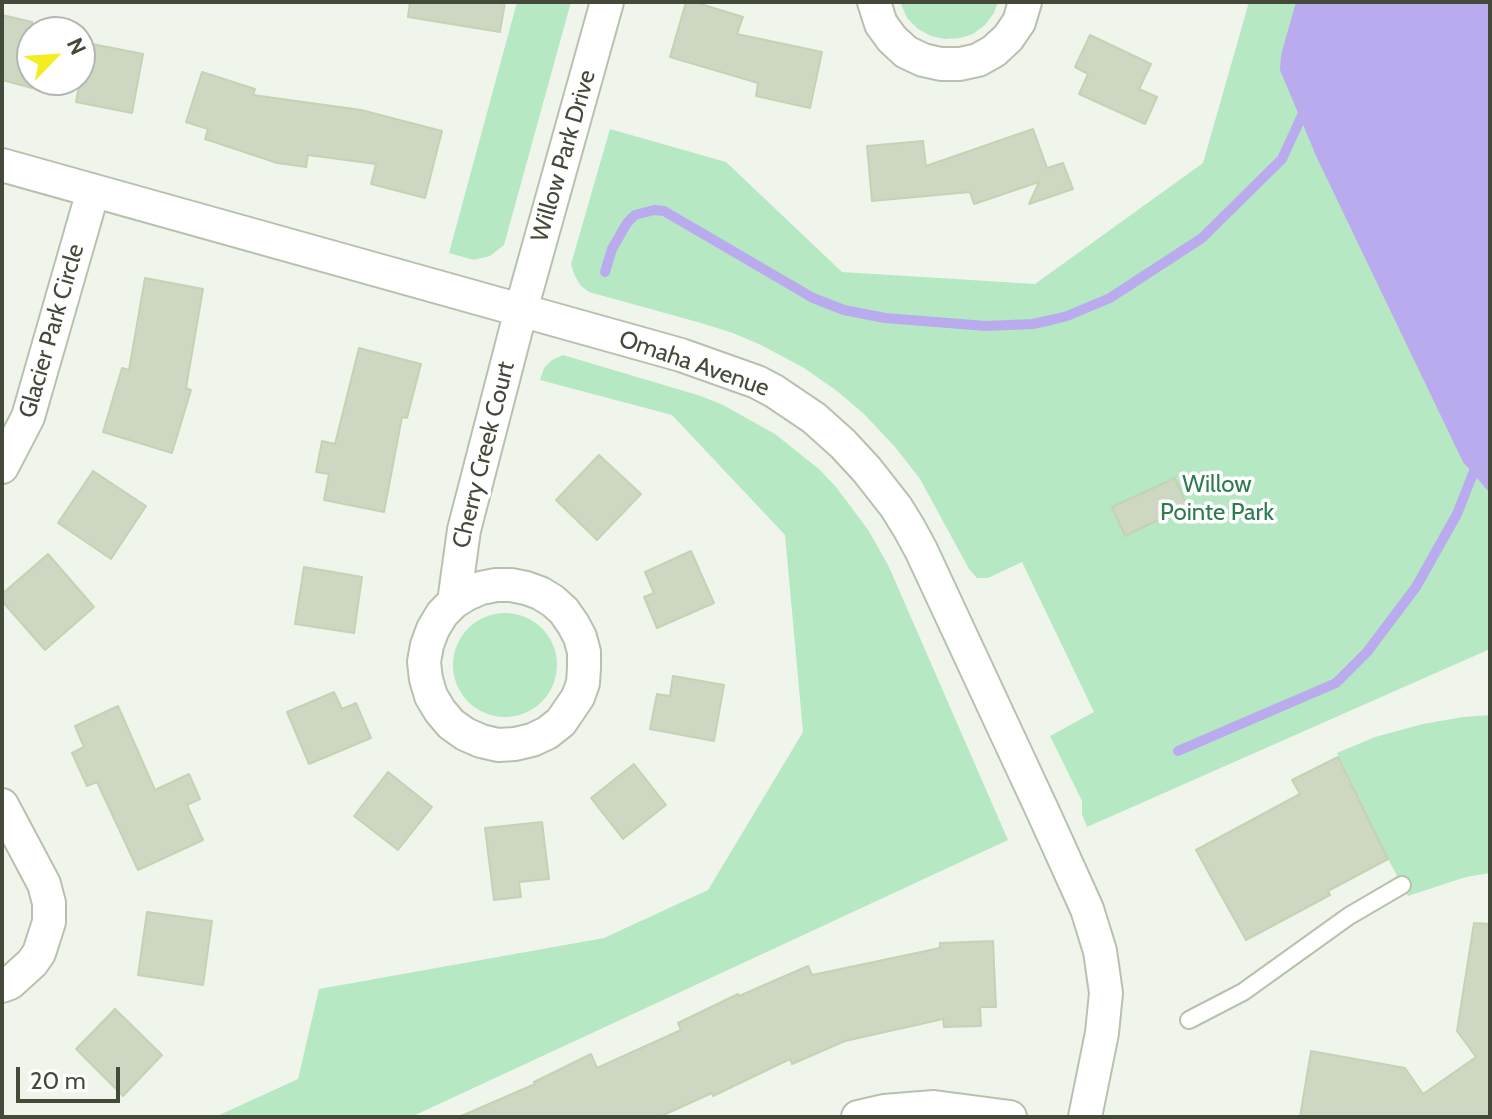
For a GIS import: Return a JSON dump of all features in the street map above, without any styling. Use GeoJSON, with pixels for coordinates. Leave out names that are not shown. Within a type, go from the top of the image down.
{"type":"FeatureCollection","features":[{"type":"Feature","properties":{"kind":"street","name":"Willow Park Drive"},"geometry":{"type":"LineString","coordinates":[[521,310],[607,2]]}},
{"type":"Feature","properties":{"kind":"street"},"geometry":{"type":"LineString","coordinates":[[874,2],[881,24],[906,52],[941,64],[978,60],[994,51],[1019,22],[1025,2]]}},
{"type":"Feature","properties":{"kind":"street","name":"Omaha Avenue"},"geometry":{"type":"LineString","coordinates":[[2,165],[681,355],[774,391],[814,418],[867,470],[896,507],[928,564],[1093,927],[1106,993],[1102,1033],[1085,1117]]}},
{"type":"Feature","properties":{"kind":"street","name":"Glacier Park Circle"},"geometry":{"type":"LineString","coordinates":[[2,467],[28,417],[93,191]]}},
{"type":"Feature","properties":{"kind":"street","name":"Cherry Creek Court"},"geometry":{"type":"LineString","coordinates":[[454,602],[481,588],[511,585],[540,593],[564,611],[580,637],[584,668],[578,697],[561,722],[547,733],[515,744],[498,745],[465,734],[451,724],[431,696],[424,662],[433,629],[454,602],[464,530],[521,310]]}},
{"type":"Feature","properties":{"kind":"street"},"geometry":{"type":"LineString","coordinates":[[2,805],[35,865],[49,903],[49,922],[39,953],[23,972],[2,986]]}},
{"type":"Feature","properties":{"kind":"street"},"geometry":{"type":"LineString","coordinates":[[858,1117],[884,1111],[934,1107],[1010,1117]]}},
{"type":"Feature","properties":{"kind":"lane"},"geometry":{"type":"LineString","coordinates":[[1189,1020],[1243,992],[1349,916],[1402,885]]}},
{"type":"Feature","properties":{"kind":"green space"},"geometry":{"type":"Polygon","coordinates":[[[517,2],[571,2],[504,245],[490,256],[474,260],[449,253],[517,2]]]}},
{"type":"Feature","properties":{"kind":"green space"},"geometry":{"type":"Polygon","coordinates":[[[900,2],[998,2],[985,25],[973,34],[945,39],[918,29],[907,18],[900,2]]]}},
{"type":"Feature","properties":{"kind":"green space","name":"Willow Pointe Park"},"geometry":{"type":"Polygon","coordinates":[[[1249,2],[1490,2],[1490,649],[1087,827],[1082,814],[1082,801],[1050,736],[1094,712],[1022,562],[988,578],[977,578],[969,569],[920,479],[895,447],[865,415],[804,368],[733,333],[589,292],[580,285],[571,264],[610,129],[726,162],[842,272],[1035,284],[1203,163],[1249,2]]]}},
{"type":"Feature","properties":{"kind":"green space"},"geometry":{"type":"Polygon","coordinates":[[[563,355],[723,405],[775,434],[819,469],[836,487],[869,531],[889,567],[1008,840],[411,1117],[215,1117],[298,1079],[319,989],[604,938],[708,890],[803,732],[785,535],[672,415],[540,380],[544,368],[563,355]]]}},
{"type":"Feature","properties":{"kind":"green space"},"geometry":{"type":"Polygon","coordinates":[[[505,613],[525,617],[548,636],[557,665],[553,685],[534,708],[505,717],[485,713],[462,694],[453,665],[457,645],[476,622],[505,613]]]}},
{"type":"Feature","properties":{"kind":"green space"},"geometry":{"type":"Polygon","coordinates":[[[1490,715],[1490,873],[1466,877],[1408,896],[1337,753],[1375,737],[1423,724],[1490,715]]]}},
{"type":"Feature","properties":{"kind":"shaded area"},"geometry":{"type":"Polygon","coordinates":[[[1296,2],[1490,2],[1490,493],[1463,462],[1317,158],[1280,70],[1281,55],[1296,2]]]}},
{"type":"Feature","properties":{"kind":"building"},"geometry":{"type":"Polygon","coordinates":[[[410,2],[505,2],[500,32],[408,17],[410,2]]]}},
{"type":"Feature","properties":{"kind":"building"},"geometry":{"type":"Polygon","coordinates":[[[686,2],[743,17],[737,34],[822,52],[810,108],[756,96],[758,83],[670,57],[686,2]]]}},
{"type":"Feature","properties":{"kind":"building"},"geometry":{"type":"Polygon","coordinates":[[[2,15],[16,18],[16,84],[2,80],[2,15]]]}},
{"type":"Feature","properties":{"kind":"building"},"geometry":{"type":"Polygon","coordinates":[[[1090,35],[1151,64],[1139,89],[1157,97],[1145,124],[1079,94],[1088,74],[1075,67],[1090,35]]]}},
{"type":"Feature","properties":{"kind":"building"},"geometry":{"type":"Polygon","coordinates":[[[96,45],[143,54],[132,113],[76,102],[77,96],[96,96],[96,45]]]}},
{"type":"Feature","properties":{"kind":"building"},"geometry":{"type":"Polygon","coordinates":[[[202,72],[255,89],[253,95],[361,110],[442,131],[425,198],[371,184],[376,164],[308,155],[306,167],[277,163],[205,139],[208,129],[186,122],[202,72]]]}},
{"type":"Feature","properties":{"kind":"building"},"geometry":{"type":"Polygon","coordinates":[[[1033,129],[1047,168],[1063,163],[1073,189],[1029,204],[1039,182],[974,204],[970,192],[872,201],[867,146],[923,141],[926,166],[1033,129]]]}},
{"type":"Feature","properties":{"kind":"building"},"geometry":{"type":"Polygon","coordinates":[[[145,278],[203,289],[186,388],[191,390],[172,453],[103,432],[122,368],[129,370],[145,278]]]}},
{"type":"Feature","properties":{"kind":"building"},"geometry":{"type":"Polygon","coordinates":[[[359,348],[421,364],[407,418],[402,417],[384,512],[324,500],[329,474],[316,472],[322,441],[335,444],[359,348]]]}},
{"type":"Feature","properties":{"kind":"building"},"geometry":{"type":"Polygon","coordinates":[[[599,455],[641,494],[597,540],[556,500],[599,455]]]}},
{"type":"Feature","properties":{"kind":"building"},"geometry":{"type":"Polygon","coordinates":[[[93,471],[146,506],[111,559],[58,523],[93,471]]]}},
{"type":"Feature","properties":{"kind":"building"},"geometry":{"type":"Polygon","coordinates":[[[1175,478],[1187,506],[1125,536],[1112,507],[1175,478]]]}},
{"type":"Feature","properties":{"kind":"building"},"geometry":{"type":"Polygon","coordinates":[[[691,551],[714,603],[657,628],[644,597],[654,593],[645,572],[691,551]]]}},
{"type":"Feature","properties":{"kind":"building"},"geometry":{"type":"Polygon","coordinates":[[[48,554],[94,607],[45,650],[2,601],[2,594],[48,554]]]}},
{"type":"Feature","properties":{"kind":"building"},"geometry":{"type":"Polygon","coordinates":[[[304,567],[362,577],[354,633],[295,624],[304,567]]]}},
{"type":"Feature","properties":{"kind":"building"},"geometry":{"type":"Polygon","coordinates":[[[673,676],[724,685],[714,741],[650,729],[657,694],[670,696],[673,676]]]}},
{"type":"Feature","properties":{"kind":"building"},"geometry":{"type":"Polygon","coordinates":[[[334,692],[342,709],[356,703],[371,738],[309,764],[287,712],[334,692]]]}},
{"type":"Feature","properties":{"kind":"building"},"geometry":{"type":"Polygon","coordinates":[[[118,706],[155,790],[189,774],[200,799],[187,805],[203,840],[138,870],[97,782],[87,786],[72,753],[84,747],[75,726],[118,706]]]}},
{"type":"Feature","properties":{"kind":"building"},"geometry":{"type":"Polygon","coordinates":[[[1338,757],[1388,859],[1328,891],[1330,895],[1246,940],[1196,850],[1300,794],[1292,780],[1338,757]]]}},
{"type":"Feature","properties":{"kind":"building"},"geometry":{"type":"Polygon","coordinates":[[[634,764],[666,805],[623,839],[591,798],[634,764]]]}},
{"type":"Feature","properties":{"kind":"building"},"geometry":{"type":"Polygon","coordinates":[[[388,772],[432,807],[398,850],[354,816],[388,772]]]}},
{"type":"Feature","properties":{"kind":"building"},"geometry":{"type":"Polygon","coordinates":[[[542,822],[549,879],[519,882],[521,897],[494,900],[485,828],[542,822]]]}},
{"type":"Feature","properties":{"kind":"building"},"geometry":{"type":"Polygon","coordinates":[[[147,912],[212,921],[203,985],[138,975],[147,912]]]}},
{"type":"Feature","properties":{"kind":"building"},"geometry":{"type":"Polygon","coordinates":[[[1474,923],[1490,924],[1490,1117],[1300,1117],[1311,1051],[1405,1068],[1423,1094],[1476,1057],[1457,1031],[1474,923]]]}},
{"type":"Feature","properties":{"kind":"building"},"geometry":{"type":"Polygon","coordinates":[[[993,941],[996,1007],[980,1007],[981,1026],[944,1027],[943,1019],[845,1041],[792,1064],[790,1059],[713,1096],[712,1093],[659,1117],[459,1117],[535,1084],[591,1054],[597,1068],[681,1030],[678,1023],[738,994],[808,966],[812,975],[940,948],[940,943],[993,941]]]}},
{"type":"Feature","properties":{"kind":"building"},"geometry":{"type":"Polygon","coordinates":[[[115,1009],[162,1055],[123,1096],[76,1049],[115,1009]]]}},
{"type":"Feature","properties":{"kind":"waterway"},"geometry":{"type":"LineString","coordinates":[[605,272],[612,249],[627,223],[635,215],[664,211],[813,298],[844,310],[885,318],[986,326],[1051,320],[1110,298],[1202,238],[1282,159],[1305,109]]}},
{"type":"Feature","properties":{"kind":"waterway"},"geometry":{"type":"LineString","coordinates":[[1178,751],[1336,683],[1367,652],[1416,587],[1457,514],[1478,461]]}}]}
